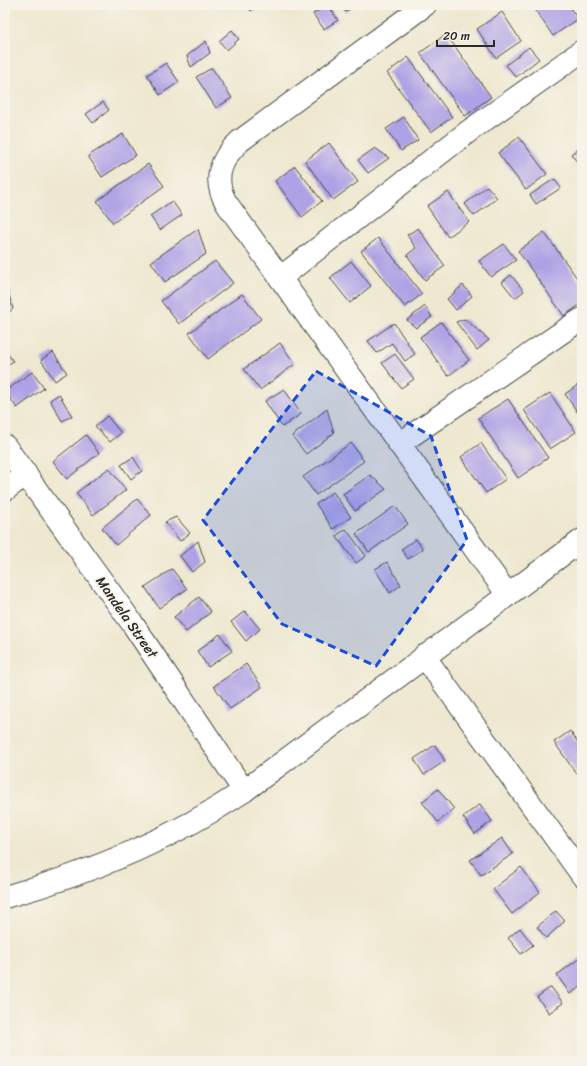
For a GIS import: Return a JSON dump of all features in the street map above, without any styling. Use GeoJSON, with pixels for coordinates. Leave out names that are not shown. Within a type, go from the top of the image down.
{"type":"FeatureCollection","features":[{"type":"Feature","properties":{"kind":"street"},"geometry":{"type":"LineString","coordinates":[[425,5],[240,141],[225,157],[219,184],[222,196],[508,595]]}},
{"type":"Feature","properties":{"kind":"street"},"geometry":{"type":"LineString","coordinates":[[280,278],[469,131],[582,51]]}},
{"type":"Feature","properties":{"kind":"street"},"geometry":{"type":"LineString","coordinates":[[399,444],[582,319]]}},
{"type":"Feature","properties":{"kind":"street","name":"Mandela Street"},"geometry":{"type":"LineString","coordinates":[[5,446],[132,623],[244,790]]}},
{"type":"Feature","properties":{"kind":"street"},"geometry":{"type":"LineString","coordinates":[[5,490],[26,474]]}},
{"type":"Feature","properties":{"kind":"street"},"geometry":{"type":"LineString","coordinates":[[5,897],[35,889],[110,862],[198,820],[244,790],[582,540]]}},
{"type":"Feature","properties":{"kind":"street"},"geometry":{"type":"LineString","coordinates":[[424,656],[582,875]]}},
{"type":"Feature","properties":{"kind":"highlighted area"},"geometry":{"type":"Polygon","coordinates":[[[316,371],[431,436],[467,540],[376,666],[282,624],[203,520],[316,371]]]}},
{"type":"Feature","properties":{"kind":"building"},"geometry":{"type":"Polygon","coordinates":[[[246,5],[258,5],[251,11],[246,5]]]}},
{"type":"Feature","properties":{"kind":"building"},"geometry":{"type":"Polygon","coordinates":[[[328,5],[338,20],[324,29],[313,14],[328,5]]]}},
{"type":"Feature","properties":{"kind":"building"},"geometry":{"type":"Polygon","coordinates":[[[340,5],[355,5],[346,12],[340,5]]]}},
{"type":"Feature","properties":{"kind":"building"},"geometry":{"type":"Polygon","coordinates":[[[532,5],[568,5],[578,19],[553,36],[532,5]]]}},
{"type":"Feature","properties":{"kind":"building"},"geometry":{"type":"Polygon","coordinates":[[[502,12],[521,41],[496,58],[477,29],[502,12]]]}},
{"type":"Feature","properties":{"kind":"building"},"geometry":{"type":"Polygon","coordinates":[[[232,30],[239,39],[227,50],[219,41],[232,30]]]}},
{"type":"Feature","properties":{"kind":"building"},"geometry":{"type":"Polygon","coordinates":[[[446,34],[491,97],[465,116],[420,53],[446,34]]]}},
{"type":"Feature","properties":{"kind":"building"},"geometry":{"type":"Polygon","coordinates":[[[206,41],[210,53],[191,67],[187,56],[206,41]]]}},
{"type":"Feature","properties":{"kind":"building"},"geometry":{"type":"Polygon","coordinates":[[[529,47],[539,59],[516,77],[506,65],[529,47]]]}},
{"type":"Feature","properties":{"kind":"building"},"geometry":{"type":"Polygon","coordinates":[[[408,57],[452,117],[431,132],[387,73],[408,57]]]}},
{"type":"Feature","properties":{"kind":"building"},"geometry":{"type":"Polygon","coordinates":[[[166,63],[179,82],[160,95],[147,75],[166,63]]]}},
{"type":"Feature","properties":{"kind":"building"},"geometry":{"type":"Polygon","coordinates":[[[212,68],[232,98],[216,108],[196,77],[212,68]]]}},
{"type":"Feature","properties":{"kind":"building"},"geometry":{"type":"Polygon","coordinates":[[[103,102],[109,110],[93,123],[86,114],[103,102]]]}},
{"type":"Feature","properties":{"kind":"building"},"geometry":{"type":"Polygon","coordinates":[[[404,117],[418,140],[401,151],[386,129],[404,117]]]}},
{"type":"Feature","properties":{"kind":"building"},"geometry":{"type":"Polygon","coordinates":[[[123,134],[136,155],[102,177],[88,156],[123,134]]]}},
{"type":"Feature","properties":{"kind":"building"},"geometry":{"type":"Polygon","coordinates":[[[519,137],[547,174],[526,190],[498,153],[519,137]]]}},
{"type":"Feature","properties":{"kind":"building"},"geometry":{"type":"Polygon","coordinates":[[[329,143],[358,182],[333,200],[305,161],[329,143]]]}},
{"type":"Feature","properties":{"kind":"building"},"geometry":{"type":"Polygon","coordinates":[[[582,146],[582,168],[571,154],[582,146]]]}},
{"type":"Feature","properties":{"kind":"building"},"geometry":{"type":"Polygon","coordinates":[[[375,148],[389,158],[368,173],[358,160],[375,148]]]}},
{"type":"Feature","properties":{"kind":"building"},"geometry":{"type":"Polygon","coordinates":[[[148,164],[164,186],[113,223],[97,201],[148,164]]]}},
{"type":"Feature","properties":{"kind":"building"},"geometry":{"type":"Polygon","coordinates":[[[295,166],[322,201],[302,217],[275,181],[295,166]]]}},
{"type":"Feature","properties":{"kind":"building"},"geometry":{"type":"Polygon","coordinates":[[[554,179],[561,188],[536,204],[530,195],[554,179]]]}},
{"type":"Feature","properties":{"kind":"building"},"geometry":{"type":"Polygon","coordinates":[[[487,186],[497,198],[474,216],[465,204],[487,186]]]}},
{"type":"Feature","properties":{"kind":"building"},"geometry":{"type":"Polygon","coordinates":[[[448,192],[469,222],[448,237],[427,206],[448,192]]]}},
{"type":"Feature","properties":{"kind":"building"},"geometry":{"type":"Polygon","coordinates":[[[172,201],[182,215],[160,230],[150,216],[172,201]]]}},
{"type":"Feature","properties":{"kind":"building"},"geometry":{"type":"Polygon","coordinates":[[[418,228],[445,266],[425,280],[407,255],[416,248],[407,235],[418,228]]]}},
{"type":"Feature","properties":{"kind":"building"},"geometry":{"type":"Polygon","coordinates":[[[198,229],[206,254],[165,282],[151,262],[198,229]]]}},
{"type":"Feature","properties":{"kind":"building"},"geometry":{"type":"Polygon","coordinates":[[[544,232],[582,285],[582,303],[564,316],[518,251],[544,232]]]}},
{"type":"Feature","properties":{"kind":"building"},"geometry":{"type":"Polygon","coordinates":[[[378,238],[422,294],[405,307],[361,251],[378,238]]]}},
{"type":"Feature","properties":{"kind":"building"},"geometry":{"type":"Polygon","coordinates":[[[504,244],[516,260],[491,277],[479,261],[504,244]]]}},
{"type":"Feature","properties":{"kind":"building"},"geometry":{"type":"Polygon","coordinates":[[[215,261],[233,283],[179,324],[161,301],[215,261]]]}},
{"type":"Feature","properties":{"kind":"building"},"geometry":{"type":"Polygon","coordinates":[[[351,261],[371,286],[350,303],[330,278],[351,261]]]}},
{"type":"Feature","properties":{"kind":"building"},"geometry":{"type":"Polygon","coordinates":[[[511,275],[524,291],[515,298],[502,282],[511,275]]]}},
{"type":"Feature","properties":{"kind":"building"},"geometry":{"type":"Polygon","coordinates":[[[463,285],[472,296],[456,310],[447,299],[463,285]]]}},
{"type":"Feature","properties":{"kind":"building"},"geometry":{"type":"Polygon","coordinates":[[[7,288],[13,309],[5,315],[5,290],[7,288]]]}},
{"type":"Feature","properties":{"kind":"building"},"geometry":{"type":"Polygon","coordinates":[[[242,294],[261,319],[208,359],[189,333],[242,294]]]}},
{"type":"Feature","properties":{"kind":"building"},"geometry":{"type":"Polygon","coordinates":[[[425,306],[432,317],[416,328],[407,320],[425,306]]]}},
{"type":"Feature","properties":{"kind":"building"},"geometry":{"type":"Polygon","coordinates":[[[465,319],[489,340],[477,350],[456,322],[465,319]]]}},
{"type":"Feature","properties":{"kind":"building"},"geometry":{"type":"Polygon","coordinates":[[[441,322],[469,360],[448,376],[420,337],[441,322]]]}},
{"type":"Feature","properties":{"kind":"building"},"geometry":{"type":"Polygon","coordinates":[[[394,323],[415,354],[405,361],[392,343],[377,353],[368,341],[394,323]]]}},
{"type":"Feature","properties":{"kind":"building"},"geometry":{"type":"Polygon","coordinates":[[[280,343],[295,364],[260,390],[244,369],[280,343]]]}},
{"type":"Feature","properties":{"kind":"building"},"geometry":{"type":"Polygon","coordinates":[[[5,350],[13,361],[5,367],[5,350]]]}},
{"type":"Feature","properties":{"kind":"building"},"geometry":{"type":"Polygon","coordinates":[[[53,352],[67,373],[55,381],[41,360],[53,352]]]}},
{"type":"Feature","properties":{"kind":"building"},"geometry":{"type":"Polygon","coordinates":[[[395,354],[414,379],[401,388],[382,363],[395,354]]]}},
{"type":"Feature","properties":{"kind":"building"},"geometry":{"type":"Polygon","coordinates":[[[32,372],[44,388],[17,408],[5,391],[32,372]]]}},
{"type":"Feature","properties":{"kind":"building"},"geometry":{"type":"Polygon","coordinates":[[[582,382],[582,411],[578,413],[565,394],[582,382]]]}},
{"type":"Feature","properties":{"kind":"building"},"geometry":{"type":"Polygon","coordinates":[[[284,389],[301,414],[282,427],[265,401],[284,389]]]}},
{"type":"Feature","properties":{"kind":"building"},"geometry":{"type":"Polygon","coordinates":[[[550,393],[576,432],[550,449],[524,410],[550,393]]]}},
{"type":"Feature","properties":{"kind":"building"},"geometry":{"type":"Polygon","coordinates":[[[59,394],[72,416],[62,421],[50,400],[59,394]]]}},
{"type":"Feature","properties":{"kind":"building"},"geometry":{"type":"Polygon","coordinates":[[[508,399],[548,458],[518,478],[478,418],[508,399]]]}},
{"type":"Feature","properties":{"kind":"building"},"geometry":{"type":"Polygon","coordinates":[[[327,409],[334,433],[306,454],[292,436],[327,409]]]}},
{"type":"Feature","properties":{"kind":"building"},"geometry":{"type":"Polygon","coordinates":[[[107,416],[121,433],[110,442],[95,426],[107,416]]]}},
{"type":"Feature","properties":{"kind":"building"},"geometry":{"type":"Polygon","coordinates":[[[86,435],[99,453],[67,479],[53,461],[86,435]]]}},
{"type":"Feature","properties":{"kind":"building"},"geometry":{"type":"Polygon","coordinates":[[[351,443],[364,461],[316,495],[303,477],[351,443]]]}},
{"type":"Feature","properties":{"kind":"building"},"geometry":{"type":"Polygon","coordinates":[[[481,443],[506,479],[486,493],[461,457],[481,443]]]}},
{"type":"Feature","properties":{"kind":"building"},"geometry":{"type":"Polygon","coordinates":[[[133,457],[142,471],[131,479],[121,465],[133,457]]]}},
{"type":"Feature","properties":{"kind":"building"},"geometry":{"type":"Polygon","coordinates":[[[109,468],[126,490],[93,515],[76,493],[109,468]]]}},
{"type":"Feature","properties":{"kind":"building"},"geometry":{"type":"Polygon","coordinates":[[[370,475],[386,489],[355,511],[343,494],[370,475]]]}},
{"type":"Feature","properties":{"kind":"building"},"geometry":{"type":"Polygon","coordinates":[[[333,492],[351,517],[333,529],[316,504],[333,492]]]}},
{"type":"Feature","properties":{"kind":"building"},"geometry":{"type":"Polygon","coordinates":[[[137,499],[151,515],[116,545],[102,528],[137,499]]]}},
{"type":"Feature","properties":{"kind":"building"},"geometry":{"type":"Polygon","coordinates":[[[395,506],[408,524],[369,552],[356,534],[395,506]]]}},
{"type":"Feature","properties":{"kind":"building"},"geometry":{"type":"Polygon","coordinates":[[[176,517],[190,533],[180,541],[165,522],[176,517]]]}},
{"type":"Feature","properties":{"kind":"building"},"geometry":{"type":"Polygon","coordinates":[[[346,529],[366,556],[356,563],[336,536],[346,529]]]}},
{"type":"Feature","properties":{"kind":"building"},"geometry":{"type":"Polygon","coordinates":[[[416,539],[423,549],[408,559],[401,549],[416,539]]]}},
{"type":"Feature","properties":{"kind":"building"},"geometry":{"type":"Polygon","coordinates":[[[198,541],[205,562],[192,572],[180,556],[198,541]]]}},
{"type":"Feature","properties":{"kind":"building"},"geometry":{"type":"Polygon","coordinates":[[[387,562],[401,585],[390,593],[375,569],[387,562]]]}},
{"type":"Feature","properties":{"kind":"building"},"geometry":{"type":"Polygon","coordinates":[[[172,569],[187,589],[159,608],[145,587],[172,569]]]}},
{"type":"Feature","properties":{"kind":"building"},"geometry":{"type":"Polygon","coordinates":[[[199,597],[211,612],[186,632],[174,617],[199,597]]]}},
{"type":"Feature","properties":{"kind":"building"},"geometry":{"type":"Polygon","coordinates":[[[245,611],[260,629],[246,641],[231,622],[245,611]]]}},
{"type":"Feature","properties":{"kind":"building"},"geometry":{"type":"Polygon","coordinates":[[[220,634],[232,651],[208,667],[197,651],[220,634]]]}},
{"type":"Feature","properties":{"kind":"building"},"geometry":{"type":"Polygon","coordinates":[[[246,664],[262,687],[230,709],[214,686],[246,664]]]}},
{"type":"Feature","properties":{"kind":"building"},"geometry":{"type":"Polygon","coordinates":[[[570,731],[582,748],[582,768],[576,773],[554,742],[570,731]]]}},
{"type":"Feature","properties":{"kind":"building"},"geometry":{"type":"Polygon","coordinates":[[[435,745],[445,761],[424,775],[414,759],[435,745]]]}},
{"type":"Feature","properties":{"kind":"building"},"geometry":{"type":"Polygon","coordinates":[[[438,789],[454,809],[438,822],[422,802],[438,789]]]}},
{"type":"Feature","properties":{"kind":"building"},"geometry":{"type":"Polygon","coordinates":[[[480,804],[492,821],[475,834],[463,817],[480,804]]]}},
{"type":"Feature","properties":{"kind":"building"},"geometry":{"type":"Polygon","coordinates":[[[502,838],[513,854],[481,875],[470,860],[502,838]]]}},
{"type":"Feature","properties":{"kind":"building"},"geometry":{"type":"Polygon","coordinates":[[[521,867],[540,892],[512,914],[493,889],[521,867]]]}},
{"type":"Feature","properties":{"kind":"building"},"geometry":{"type":"Polygon","coordinates":[[[556,911],[565,921],[546,938],[537,927],[556,911]]]}},
{"type":"Feature","properties":{"kind":"building"},"geometry":{"type":"Polygon","coordinates":[[[520,928],[533,945],[521,954],[508,938],[520,928]]]}},
{"type":"Feature","properties":{"kind":"building"},"geometry":{"type":"Polygon","coordinates":[[[581,957],[582,986],[570,994],[557,975],[581,957]]]}},
{"type":"Feature","properties":{"kind":"building"},"geometry":{"type":"Polygon","coordinates":[[[551,987],[563,1003],[549,1013],[537,997],[551,987]]]}}]}
